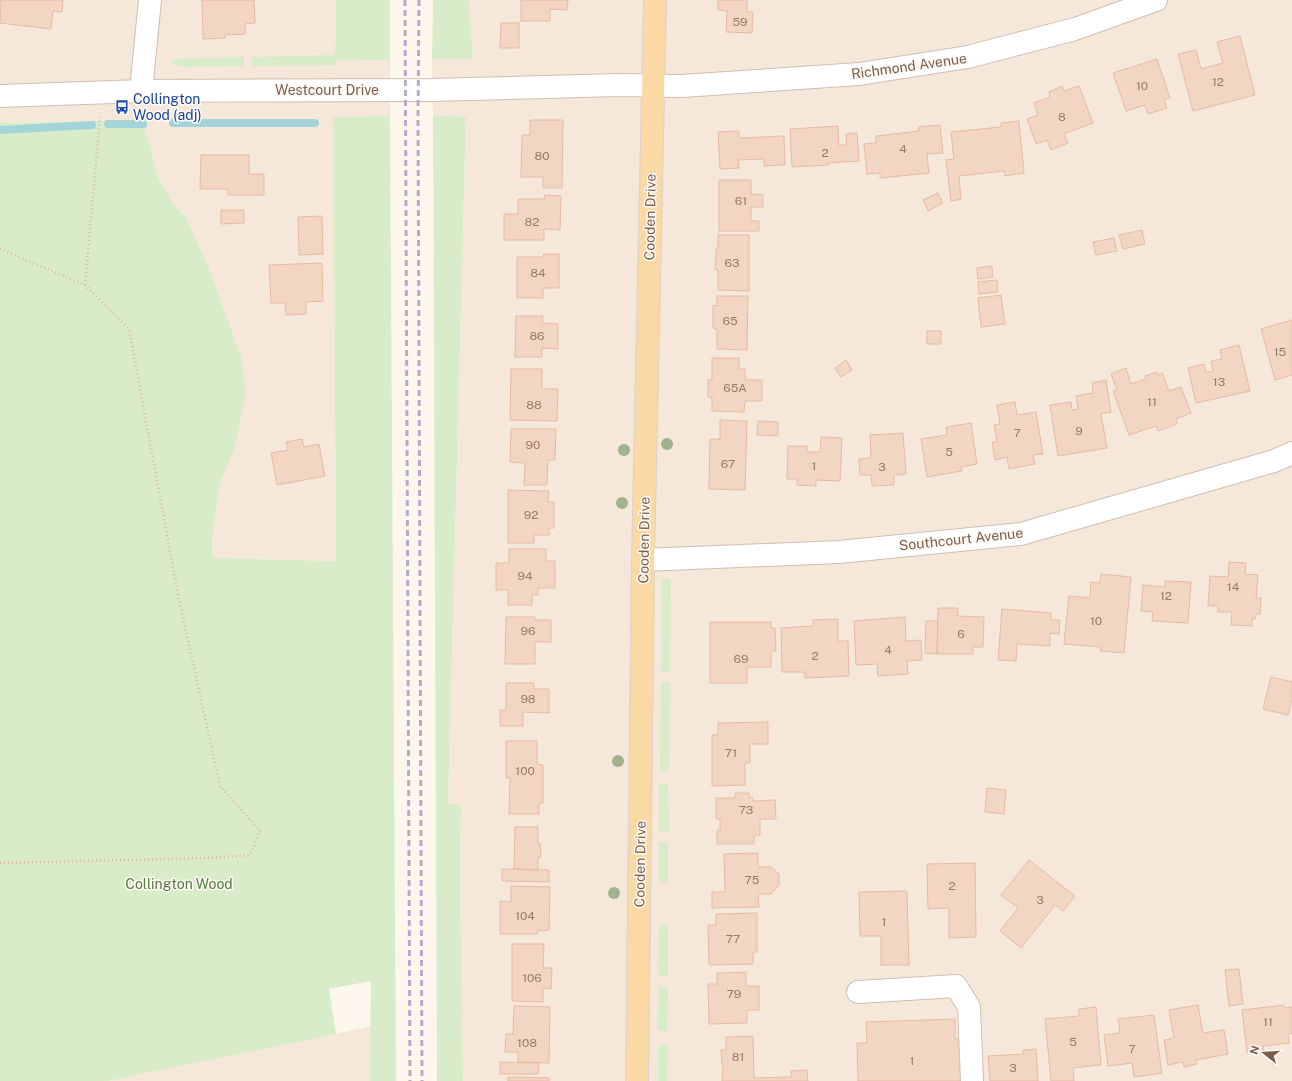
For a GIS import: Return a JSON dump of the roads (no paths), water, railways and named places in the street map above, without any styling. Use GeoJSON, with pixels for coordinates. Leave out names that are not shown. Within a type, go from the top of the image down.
{"type":"FeatureCollection","features":[{"type":"Feature","properties":{"kind":"main road","name":"Cooden Drive"},"geometry":{"type":"LineString","coordinates":[[638,1081],[643,560],[655,0]]}},
{"type":"Feature","properties":{"kind":"street"},"geometry":{"type":"LineString","coordinates":[[141,91],[150,0]]}},
{"type":"Feature","properties":{"kind":"street","name":"Richmond Avenue"},"geometry":{"type":"LineString","coordinates":[[653,86],[730,84],[859,74],[968,58],[1075,30],[1156,0]]}},
{"type":"Feature","properties":{"kind":"street","name":"Westcourt Drive"},"geometry":{"type":"LineString","coordinates":[[0,96],[141,91],[431,90],[618,85],[653,86]]}},
{"type":"Feature","properties":{"kind":"street","name":"Southcourt Avenue"},"geometry":{"type":"LineString","coordinates":[[643,560],[839,552],[1021,534],[1274,461],[1292,453]]}},
{"type":"Feature","properties":{"kind":"street"},"geometry":{"type":"LineString","coordinates":[[858,992],[956,986],[969,1008],[972,1081]]}},
{"type":"Feature","properties":{"kind":"waterway"},"geometry":{"type":"LineString","coordinates":[[173,123],[315,123]]}},
{"type":"Feature","properties":{"kind":"waterway"},"geometry":{"type":"LineString","coordinates":[[108,124],[143,124]]}},
{"type":"Feature","properties":{"kind":"waterway"},"geometry":{"type":"LineString","coordinates":[[0,130],[92,125]]}},
{"type":"Feature","properties":{"kind":"railway"},"geometry":{"type":"LineString","coordinates":[[405,0],[410,1081]]}},
{"type":"Feature","properties":{"kind":"railway"},"geometry":{"type":"LineString","coordinates":[[419,0],[418,116],[422,1081]]}},
{"type":"Feature","properties":{"kind":"place","name":"Collington Wood (adj)"},"geometry":{"type":"Point","coordinates":[122,107]}},
{"type":"Feature","properties":{"kind":"park label","name":"Collington Wood"},"geometry":{"type":"Point","coordinates":[179,884]}}]}
